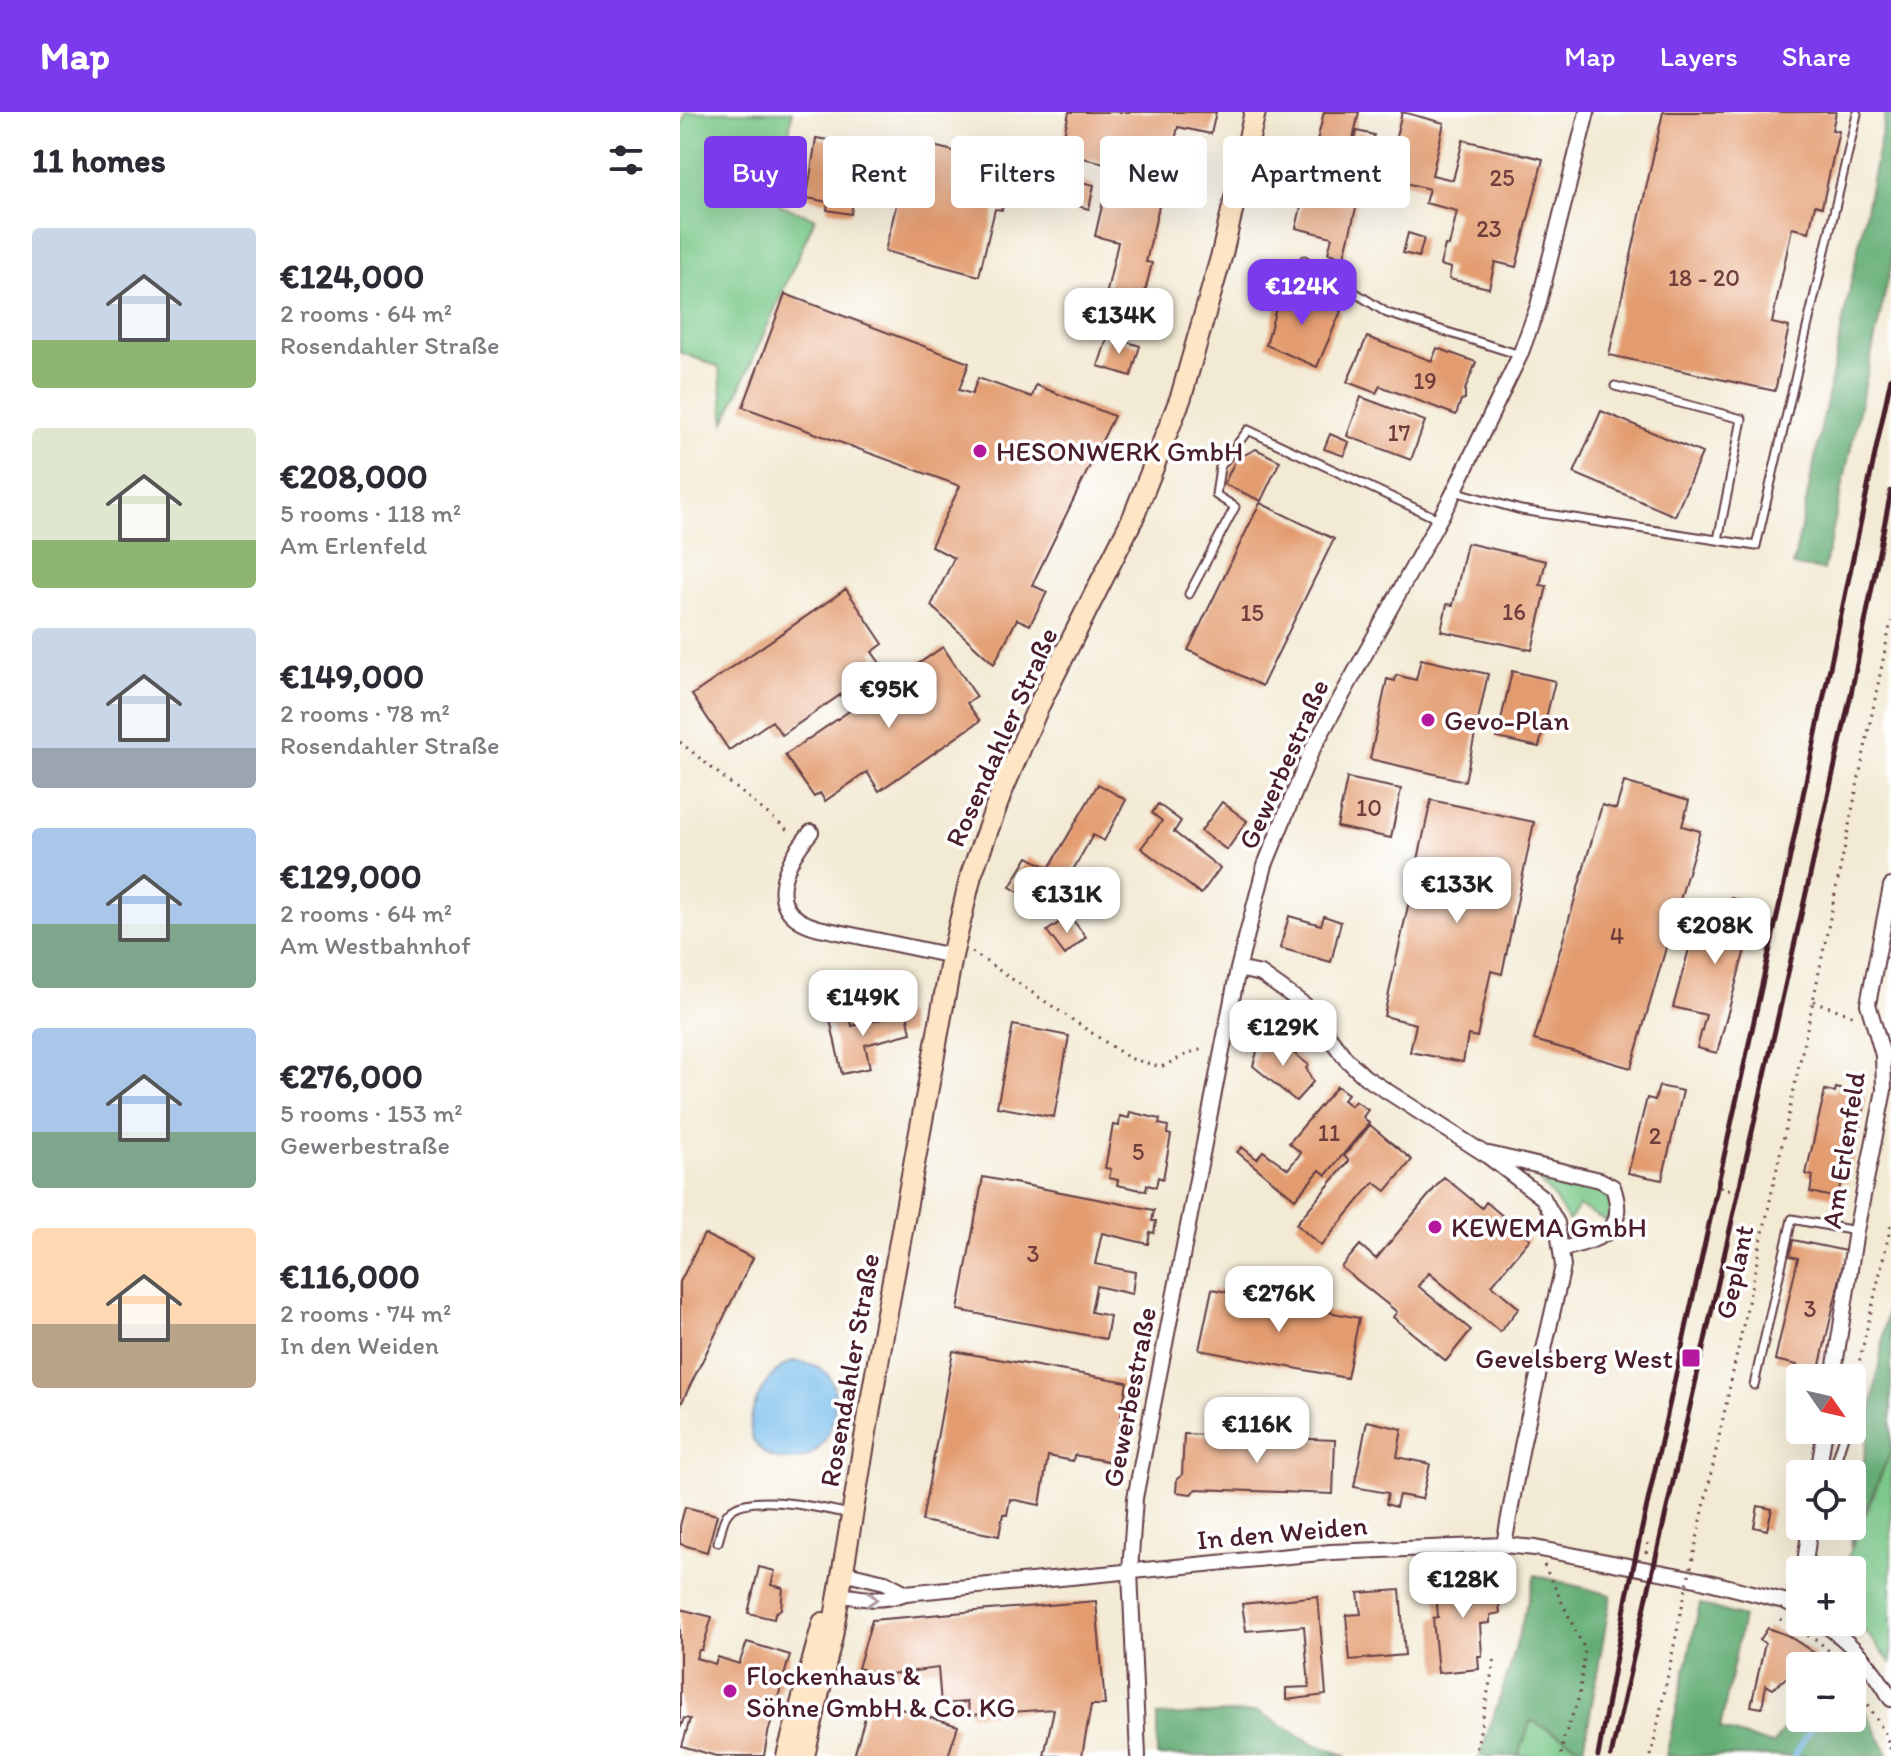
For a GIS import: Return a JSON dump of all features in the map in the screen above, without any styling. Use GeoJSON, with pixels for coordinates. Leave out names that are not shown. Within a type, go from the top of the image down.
{"type":"FeatureCollection","features":[{"type":"Feature","properties":{"kind":"main road","name":"Rosendahler Straße"},"geometry":{"type":"LineString","coordinates":[[804,1756],[832,1636],[837,1594],[954,948],[971,875],[1002,791],[1039,705],[1133,518],[1181,397],[1222,254],[1255,112]]}},
{"type":"Feature","properties":{"kind":"main road","name":"Rosendahler Straße"},"geometry":{"type":"LineString","coordinates":[[787,1756],[821,1627],[837,1594]]}},
{"type":"Feature","properties":{"kind":"street","name":"Gewerbestraße"},"geometry":{"type":"LineString","coordinates":[[1138,1756],[1130,1571],[1135,1498],[1221,1051],[1265,865],[1292,792],[1328,718],[1454,491],[1520,355],[1538,306],[1587,112]]}},
{"type":"Feature","properties":{"kind":"street"},"geometry":{"type":"LineString","coordinates":[[806,837],[789,859],[782,892],[797,920],[819,928],[954,948]]}},
{"type":"Feature","properties":{"kind":"street","name":"Am Erlenfeld"},"geometry":{"type":"LineString","coordinates":[[1835,1364],[1856,1231],[1884,1090],[1883,1055],[1868,1004],[1891,886]]}},
{"type":"Feature","properties":{"kind":"street"},"geometry":{"type":"LineString","coordinates":[[1238,969],[1261,974],[1305,1005],[1346,1059],[1365,1077],[1485,1154],[1543,1198],[1557,1223],[1563,1266],[1522,1446],[1504,1545]]}},
{"type":"Feature","properties":{"kind":"street"},"geometry":{"type":"LineString","coordinates":[[1485,1154],[1600,1180],[1613,1187],[1619,1205],[1612,1229],[1599,1239],[1562,1249]]}},
{"type":"Feature","properties":{"kind":"street","name":"In den Weiden"},"geometry":{"type":"LineString","coordinates":[[837,1594],[871,1601],[906,1593],[1331,1552],[1504,1545],[1535,1548],[1786,1598]]}},
{"type":"Feature","properties":{"kind":"street","name":"In den Weiden"},"geometry":{"type":"LineString","coordinates":[[842,1572],[885,1582],[906,1593]]}},
{"type":"Feature","properties":{"kind":"street"},"geometry":{"type":"LineString","coordinates":[[1838,1636],[1878,1676],[1891,1699]]}},
{"type":"Feature","properties":{"kind":"lane"},"geometry":{"type":"LineString","coordinates":[[1454,491],[1521,510],[1756,546],[1857,114]]}},
{"type":"Feature","properties":{"kind":"lane"},"geometry":{"type":"LineString","coordinates":[[1304,260],[1387,313],[1520,355]]}},
{"type":"Feature","properties":{"kind":"lane"},"geometry":{"type":"LineString","coordinates":[[1615,386],[1742,419],[1718,540]]}},
{"type":"Feature","properties":{"kind":"lane"},"geometry":{"type":"LineString","coordinates":[[1189,594],[1235,507],[1216,495],[1220,467],[1248,430],[1438,519]]}},
{"type":"Feature","properties":{"kind":"lane"},"geometry":{"type":"LineString","coordinates":[[1754,1385],[1792,1219],[1856,1231]]}},
{"type":"Feature","properties":{"kind":"lane"},"geometry":{"type":"LineString","coordinates":[[718,1542],[730,1510],[757,1502],[789,1503],[852,1514]]}},
{"type":"Feature","properties":{"kind":"path","name":"Geplant"},"geometry":{"type":"LineString","coordinates":[[1651,1756],[1891,621]]}},
{"type":"Feature","properties":{"kind":"path"},"geometry":{"type":"LineString","coordinates":[[680,742],[806,837]]}},
{"type":"Feature","properties":{"kind":"path"},"geometry":{"type":"LineString","coordinates":[[954,948],[1129,1058],[1161,1067],[1196,1050],[1221,1051]]}},
{"type":"Feature","properties":{"kind":"path"},"geometry":{"type":"LineString","coordinates":[[1813,1001],[1871,1021]]}},
{"type":"Feature","properties":{"kind":"path"},"geometry":{"type":"LineString","coordinates":[[1720,1187],[1736,1191]]}},
{"type":"Feature","properties":{"kind":"path"},"geometry":{"type":"LineString","coordinates":[[1859,1364],[1891,1225]]}},
{"type":"Feature","properties":{"kind":"path"},"geometry":{"type":"LineString","coordinates":[[1535,1548],[1585,1650],[1579,1697],[1561,1756]]}},
{"type":"Feature","properties":{"kind":"path"},"geometry":{"type":"LineString","coordinates":[[1777,1617],[1830,1652]]}},
{"type":"Feature","properties":{"kind":"path"},"geometry":{"type":"LineString","coordinates":[[1475,1756],[1495,1657]]}},
{"type":"Feature","properties":{"kind":"path"},"geometry":{"type":"LineString","coordinates":[[1866,1701],[1886,1735],[1891,1751]]}},
{"type":"Feature","properties":{"kind":"green space"},"geometry":{"type":"Polygon","coordinates":[[[686,112],[792,112],[789,136],[704,136],[704,208],[787,208],[815,218],[725,422],[719,367],[680,352],[680,131],[686,112]]]}},
{"type":"Feature","properties":{"kind":"green space"},"geometry":{"type":"Polygon","coordinates":[[[1886,112],[1891,112],[1891,266],[1824,570],[1793,566],[1886,112]]]}},
{"type":"Feature","properties":{"kind":"green space"},"geometry":{"type":"Polygon","coordinates":[[[1542,1174],[1596,1187],[1606,1194],[1612,1208],[1606,1221],[1579,1206],[1569,1221],[1538,1180],[1542,1174]]]}},
{"type":"Feature","properties":{"kind":"green space"},"geometry":{"type":"Polygon","coordinates":[[[1891,1288],[1891,1451],[1866,1510],[1864,1460],[1891,1288]]]}},
{"type":"Feature","properties":{"kind":"green space"},"geometry":{"type":"Polygon","coordinates":[[[1891,1451],[1891,1663],[1866,1632],[1866,1556],[1849,1556],[1855,1540],[1866,1540],[1866,1513],[1891,1451]]]}},
{"type":"Feature","properties":{"kind":"green space"},"geometry":{"type":"Polygon","coordinates":[[[1535,1575],[1611,1595],[1584,1749],[1531,1720],[1519,1756],[1480,1756],[1510,1667],[1535,1575]]]}},
{"type":"Feature","properties":{"kind":"green space"},"geometry":{"type":"Polygon","coordinates":[[[1700,1604],[1743,1617],[1720,1729],[1773,1745],[1786,1725],[1786,1732],[1866,1732],[1866,1712],[1889,1756],[1666,1756],[1700,1604]]]}},
{"type":"Feature","properties":{"kind":"green space"},"geometry":{"type":"Polygon","coordinates":[[[1259,1712],[1314,1744],[1347,1756],[1157,1756],[1157,1716],[1259,1712]]]}},
{"type":"Feature","properties":{"kind":"green space"},"geometry":{"type":"Polygon","coordinates":[[[1531,1720],[1584,1749],[1583,1756],[1519,1756],[1531,1720]]]}},
{"type":"Feature","properties":{"kind":"water"},"geometry":{"type":"Polygon","coordinates":[[[794,1361],[823,1370],[833,1386],[835,1406],[827,1437],[822,1444],[807,1456],[790,1460],[772,1457],[757,1446],[751,1424],[753,1411],[765,1385],[774,1374],[794,1361]]]}},
{"type":"Feature","properties":{"kind":"building"},"geometry":{"type":"Polygon","coordinates":[[[1069,112],[1216,112],[1211,134],[1178,127],[1176,136],[1100,136],[1100,162],[1084,158],[1084,136],[1064,136],[1069,112]]]}},
{"type":"Feature","properties":{"kind":"building"},"geometry":{"type":"Polygon","coordinates":[[[1324,112],[1359,112],[1354,136],[1318,136],[1324,112]]]}},
{"type":"Feature","properties":{"kind":"building"},"geometry":{"type":"Polygon","coordinates":[[[1402,112],[1444,123],[1432,175],[1453,180],[1463,140],[1543,159],[1516,267],[1495,262],[1489,288],[1449,279],[1451,268],[1440,265],[1445,245],[1449,246],[1457,211],[1425,203],[1429,189],[1410,184],[1410,136],[1396,136],[1402,112]]]}},
{"type":"Feature","properties":{"kind":"building"},"geometry":{"type":"Polygon","coordinates":[[[1663,112],[1836,112],[1832,130],[1839,131],[1822,207],[1815,205],[1809,232],[1792,228],[1772,323],[1789,327],[1775,391],[1609,355],[1663,112]]]}},
{"type":"Feature","properties":{"kind":"building"},"geometry":{"type":"Polygon","coordinates":[[[1357,131],[1374,136],[1356,136],[1357,131]]]}},
{"type":"Feature","properties":{"kind":"building"},"geometry":{"type":"Polygon","coordinates":[[[816,138],[823,139],[823,201],[807,198],[816,138]]]}},
{"type":"Feature","properties":{"kind":"building"},"geometry":{"type":"Polygon","coordinates":[[[935,147],[951,150],[951,208],[1002,208],[995,209],[979,276],[885,251],[896,208],[935,208],[935,147]]]}},
{"type":"Feature","properties":{"kind":"building"},"geometry":{"type":"Polygon","coordinates":[[[1084,183],[1094,185],[1089,209],[1084,208],[1084,183]]]}},
{"type":"Feature","properties":{"kind":"building"},"geometry":{"type":"Polygon","coordinates":[[[827,208],[852,208],[851,214],[827,208]]]}},
{"type":"Feature","properties":{"kind":"building"},"geometry":{"type":"Polygon","coordinates":[[[1102,208],[1159,208],[1146,262],[1152,263],[1142,304],[1106,296],[1118,242],[1095,236],[1102,208]]]}},
{"type":"Feature","properties":{"kind":"building"},"geometry":{"type":"Polygon","coordinates":[[[1301,208],[1356,208],[1344,257],[1328,253],[1332,237],[1296,228],[1301,208]]]}},
{"type":"Feature","properties":{"kind":"building"},"geometry":{"type":"Polygon","coordinates":[[[1408,233],[1424,238],[1419,257],[1403,253],[1408,233]]]}},
{"type":"Feature","properties":{"kind":"building"},"geometry":{"type":"Polygon","coordinates":[[[1282,286],[1341,311],[1317,367],[1266,345],[1282,286]]]}},
{"type":"Feature","properties":{"kind":"building","name":"HESONWERK GmbH"},"geometry":{"type":"Polygon","coordinates":[[[785,294],[969,363],[959,390],[972,394],[978,378],[1032,397],[1036,385],[1114,416],[1032,585],[1047,592],[1030,625],[1017,619],[994,664],[931,606],[954,558],[931,546],[960,486],[743,407],[785,294]]]}},
{"type":"Feature","properties":{"kind":"building"},"geometry":{"type":"Polygon","coordinates":[[[1108,336],[1140,346],[1131,376],[1098,366],[1108,336]]]}},
{"type":"Feature","properties":{"kind":"building"},"geometry":{"type":"Polygon","coordinates":[[[1367,337],[1432,361],[1437,348],[1476,362],[1465,390],[1465,399],[1461,400],[1456,415],[1380,386],[1376,393],[1347,382],[1367,337]]]}},
{"type":"Feature","properties":{"kind":"building"},"geometry":{"type":"Polygon","coordinates":[[[1361,397],[1425,421],[1411,460],[1347,436],[1361,397]]]}},
{"type":"Feature","properties":{"kind":"building"},"geometry":{"type":"Polygon","coordinates":[[[1601,411],[1702,453],[1675,516],[1574,473],[1601,411]]]}},
{"type":"Feature","properties":{"kind":"building"},"geometry":{"type":"Polygon","coordinates":[[[1330,434],[1349,442],[1344,456],[1324,449],[1330,434]]]}},
{"type":"Feature","properties":{"kind":"building"},"geometry":{"type":"Polygon","coordinates":[[[1256,449],[1280,461],[1261,501],[1224,484],[1236,459],[1256,449]]]}},
{"type":"Feature","properties":{"kind":"building"},"geometry":{"type":"Polygon","coordinates":[[[1260,503],[1334,539],[1262,686],[1188,650],[1260,503]]]}},
{"type":"Feature","properties":{"kind":"building"},"geometry":{"type":"Polygon","coordinates":[[[1467,543],[1546,561],[1540,585],[1547,586],[1532,650],[1441,631],[1447,604],[1453,605],[1467,543]]]}},
{"type":"Feature","properties":{"kind":"building"},"geometry":{"type":"Polygon","coordinates":[[[846,589],[883,644],[872,652],[882,666],[782,735],[772,721],[729,750],[692,695],[846,589]]]}},
{"type":"Feature","properties":{"kind":"building"},"geometry":{"type":"Polygon","coordinates":[[[943,647],[977,697],[967,703],[980,721],[879,791],[867,772],[825,801],[820,793],[814,797],[785,755],[943,647]]]}},
{"type":"Feature","properties":{"kind":"building","name":"Gevo-Plan"},"geometry":{"type":"Polygon","coordinates":[[[1421,659],[1488,674],[1465,781],[1370,759],[1387,679],[1395,681],[1396,675],[1416,680],[1421,659]]]}},
{"type":"Feature","properties":{"kind":"building"},"geometry":{"type":"Polygon","coordinates":[[[1512,671],[1555,681],[1539,747],[1497,738],[1512,671]]]}},
{"type":"Feature","properties":{"kind":"building"},"geometry":{"type":"Polygon","coordinates":[[[1347,778],[1401,789],[1391,838],[1337,827],[1347,778]]]}},
{"type":"Feature","properties":{"kind":"building"},"geometry":{"type":"Polygon","coordinates":[[[1624,782],[1689,801],[1682,826],[1700,831],[1631,1068],[1534,1040],[1602,805],[1616,809],[1624,782]]]}},
{"type":"Feature","properties":{"kind":"building"},"geometry":{"type":"Polygon","coordinates":[[[1098,784],[1126,800],[1104,841],[1093,835],[1066,882],[1061,879],[1052,897],[1049,895],[1043,906],[1010,887],[1028,857],[1049,868],[1098,784]]]}},
{"type":"Feature","properties":{"kind":"building"},"geometry":{"type":"Polygon","coordinates":[[[1431,800],[1534,822],[1502,974],[1491,971],[1477,1037],[1468,1035],[1463,1062],[1410,1052],[1416,1024],[1384,1016],[1431,800]]]}},
{"type":"Feature","properties":{"kind":"building"},"geometry":{"type":"Polygon","coordinates":[[[1222,802],[1247,821],[1227,850],[1201,831],[1222,802]]]}},
{"type":"Feature","properties":{"kind":"building"},"geometry":{"type":"Polygon","coordinates":[[[1158,804],[1181,821],[1174,832],[1220,868],[1201,894],[1141,848],[1162,821],[1152,813],[1158,804]]]}},
{"type":"Feature","properties":{"kind":"building"},"geometry":{"type":"Polygon","coordinates":[[[1731,898],[1757,905],[1717,1053],[1697,1048],[1706,1015],[1673,1007],[1702,902],[1727,909],[1731,898]]]}},
{"type":"Feature","properties":{"kind":"building"},"geometry":{"type":"Polygon","coordinates":[[[1289,916],[1321,925],[1324,916],[1341,922],[1331,962],[1280,948],[1289,916]]]}},
{"type":"Feature","properties":{"kind":"building"},"geometry":{"type":"Polygon","coordinates":[[[1072,919],[1086,937],[1065,955],[1047,931],[1063,920],[1066,923],[1072,919]]]}},
{"type":"Feature","properties":{"kind":"building"},"geometry":{"type":"Polygon","coordinates":[[[848,1010],[852,1026],[907,1013],[911,1033],[865,1045],[870,1068],[842,1074],[829,1015],[848,1010]]]}},
{"type":"Feature","properties":{"kind":"building"},"geometry":{"type":"Polygon","coordinates":[[[1013,1025],[1069,1036],[1054,1117],[997,1107],[1013,1025]]]}},
{"type":"Feature","properties":{"kind":"building"},"geometry":{"type":"Polygon","coordinates":[[[1273,1037],[1309,1065],[1306,1068],[1313,1082],[1296,1101],[1253,1066],[1258,1048],[1273,1037]]]}},
{"type":"Feature","properties":{"kind":"building"},"geometry":{"type":"Polygon","coordinates":[[[1337,1086],[1348,1094],[1343,1100],[1351,1106],[1355,1101],[1368,1110],[1363,1117],[1369,1123],[1326,1175],[1320,1170],[1295,1199],[1237,1152],[1242,1147],[1257,1159],[1263,1151],[1288,1169],[1301,1153],[1289,1143],[1337,1086]]]}},
{"type":"Feature","properties":{"kind":"building"},"geometry":{"type":"Polygon","coordinates":[[[1659,1086],[1683,1091],[1662,1180],[1628,1173],[1647,1098],[1655,1100],[1659,1086]]]}},
{"type":"Feature","properties":{"kind":"building"},"geometry":{"type":"Polygon","coordinates":[[[1836,1088],[1866,1099],[1848,1183],[1841,1182],[1837,1198],[1810,1192],[1813,1176],[1806,1174],[1825,1090],[1835,1092],[1836,1088]]]}},
{"type":"Feature","properties":{"kind":"building"},"geometry":{"type":"Polygon","coordinates":[[[1130,1112],[1160,1119],[1159,1124],[1168,1126],[1167,1134],[1171,1135],[1163,1179],[1158,1177],[1156,1187],[1147,1185],[1146,1191],[1117,1185],[1118,1180],[1109,1178],[1111,1169],[1105,1168],[1113,1125],[1119,1126],[1120,1116],[1129,1118],[1130,1112]]]}},
{"type":"Feature","properties":{"kind":"building"},"geometry":{"type":"Polygon","coordinates":[[[1370,1125],[1412,1160],[1386,1191],[1374,1182],[1321,1246],[1296,1224],[1349,1161],[1344,1156],[1370,1125]]]}},
{"type":"Feature","properties":{"kind":"building"},"geometry":{"type":"Polygon","coordinates":[[[983,1177],[1154,1210],[1154,1233],[1150,1232],[1148,1244],[1102,1233],[1095,1264],[1135,1272],[1132,1294],[1096,1286],[1091,1312],[1110,1316],[1106,1339],[958,1310],[983,1177]]]}},
{"type":"Feature","properties":{"kind":"building"},"geometry":{"type":"Polygon","coordinates":[[[1444,1177],[1482,1208],[1486,1202],[1530,1239],[1492,1285],[1519,1308],[1500,1332],[1429,1273],[1418,1286],[1471,1330],[1446,1361],[1393,1317],[1397,1312],[1341,1267],[1360,1245],[1376,1259],[1444,1177]]]}},
{"type":"Feature","properties":{"kind":"building"},"geometry":{"type":"Polygon","coordinates":[[[704,1234],[753,1258],[680,1406],[680,1282],[704,1234]]]}},
{"type":"Feature","properties":{"kind":"building"},"geometry":{"type":"Polygon","coordinates":[[[1793,1240],[1846,1251],[1820,1364],[1793,1364],[1775,1360],[1798,1258],[1790,1256],[1793,1240]]]}},
{"type":"Feature","properties":{"kind":"building"},"geometry":{"type":"Polygon","coordinates":[[[1212,1289],[1359,1318],[1347,1378],[1199,1350],[1212,1289]]]}},
{"type":"Feature","properties":{"kind":"building"},"geometry":{"type":"Polygon","coordinates":[[[953,1351],[1127,1382],[1113,1462],[1074,1455],[1073,1461],[1048,1456],[1040,1505],[1010,1499],[1007,1515],[1003,1514],[999,1536],[922,1521],[953,1351]]]}},
{"type":"Feature","properties":{"kind":"building"},"geometry":{"type":"Polygon","coordinates":[[[1367,1421],[1402,1429],[1397,1457],[1430,1464],[1422,1499],[1399,1495],[1396,1507],[1386,1504],[1388,1493],[1354,1487],[1367,1421]]]}},
{"type":"Feature","properties":{"kind":"building"},"geometry":{"type":"Polygon","coordinates":[[[1184,1434],[1335,1440],[1333,1494],[1196,1489],[1191,1494],[1176,1492],[1177,1479],[1182,1475],[1184,1434]]]}},
{"type":"Feature","properties":{"kind":"building"},"geometry":{"type":"Polygon","coordinates":[[[1758,1506],[1772,1509],[1767,1530],[1754,1527],[1758,1506]]]}},
{"type":"Feature","properties":{"kind":"building"},"geometry":{"type":"Polygon","coordinates":[[[685,1507],[717,1515],[707,1552],[680,1544],[680,1526],[685,1507]]]}},
{"type":"Feature","properties":{"kind":"building"},"geometry":{"type":"Polygon","coordinates":[[[759,1567],[775,1571],[771,1585],[783,1588],[781,1609],[775,1613],[774,1619],[748,1613],[759,1567]]]}},
{"type":"Feature","properties":{"kind":"building"},"geometry":{"type":"Polygon","coordinates":[[[1496,1574],[1500,1613],[1490,1615],[1490,1623],[1480,1624],[1482,1656],[1478,1656],[1479,1669],[1438,1673],[1433,1618],[1438,1617],[1435,1579],[1496,1574]]]}},
{"type":"Feature","properties":{"kind":"building"},"geometry":{"type":"Polygon","coordinates":[[[1400,1590],[1405,1655],[1350,1660],[1346,1615],[1361,1614],[1358,1593],[1400,1590]]]}},
{"type":"Feature","properties":{"kind":"building"},"geometry":{"type":"Polygon","coordinates":[[[1318,1596],[1326,1695],[1286,1700],[1286,1688],[1309,1687],[1304,1626],[1246,1631],[1242,1604],[1318,1596]]]}},
{"type":"Feature","properties":{"kind":"building"},"geometry":{"type":"Polygon","coordinates":[[[1096,1601],[1105,1705],[1091,1705],[1082,1756],[1044,1756],[1054,1709],[970,1715],[967,1702],[941,1704],[938,1668],[883,1675],[858,1668],[872,1620],[1096,1601]]]}},
{"type":"Feature","properties":{"kind":"building","name":"Flockenhaus & Söhne GmbH & Co. KG"},"geometry":{"type":"Polygon","coordinates":[[[680,1609],[712,1617],[702,1650],[696,1658],[715,1664],[718,1657],[739,1664],[747,1642],[790,1655],[764,1756],[716,1756],[682,1746],[690,1719],[684,1718],[680,1729],[680,1609]]]}},
{"type":"Feature","properties":{"kind":"building"},"geometry":{"type":"Polygon","coordinates":[[[1768,1628],[1786,1635],[1813,1652],[1786,1652],[1786,1678],[1773,1689],[1766,1685],[1762,1708],[1751,1706],[1765,1643],[1760,1640],[1768,1628]]]}},
{"type":"Feature","properties":{"kind":"building"},"geometry":{"type":"Polygon","coordinates":[[[870,1700],[958,1726],[948,1756],[854,1756],[870,1700]]]}},
{"type":"Feature","properties":{"kind":"waterway"},"geometry":{"type":"LineString","coordinates":[[1794,1756],[1809,1732]]}},
{"type":"Feature","properties":{"kind":"railway"},"geometry":{"type":"LineString","coordinates":[[1598,1756],[1627,1596],[1787,871],[1891,378]]}},
{"type":"Feature","properties":{"kind":"railway"},"geometry":{"type":"LineString","coordinates":[[1611,1756],[1851,694],[1891,491]]}},
{"type":"Feature","properties":{"kind":"place","name":"HESONWERK GmbH"},"geometry":{"type":"Point","coordinates":[980,451]}},
{"type":"Feature","properties":{"kind":"place","name":"Gevo-Plan"},"geometry":{"type":"Point","coordinates":[1428,720]}},
{"type":"Feature","properties":{"kind":"place","name":"KEWEMA GmbH"},"geometry":{"type":"Point","coordinates":[1435,1227]}},
{"type":"Feature","properties":{"kind":"place","name":"Gevelsberg West"},"geometry":{"type":"Point","coordinates":[1691,1358]}},
{"type":"Feature","properties":{"kind":"place","name":"Flockenhaus & Söhne GmbH & Co. KG"},"geometry":{"type":"Point","coordinates":[730,1691]}}]}
